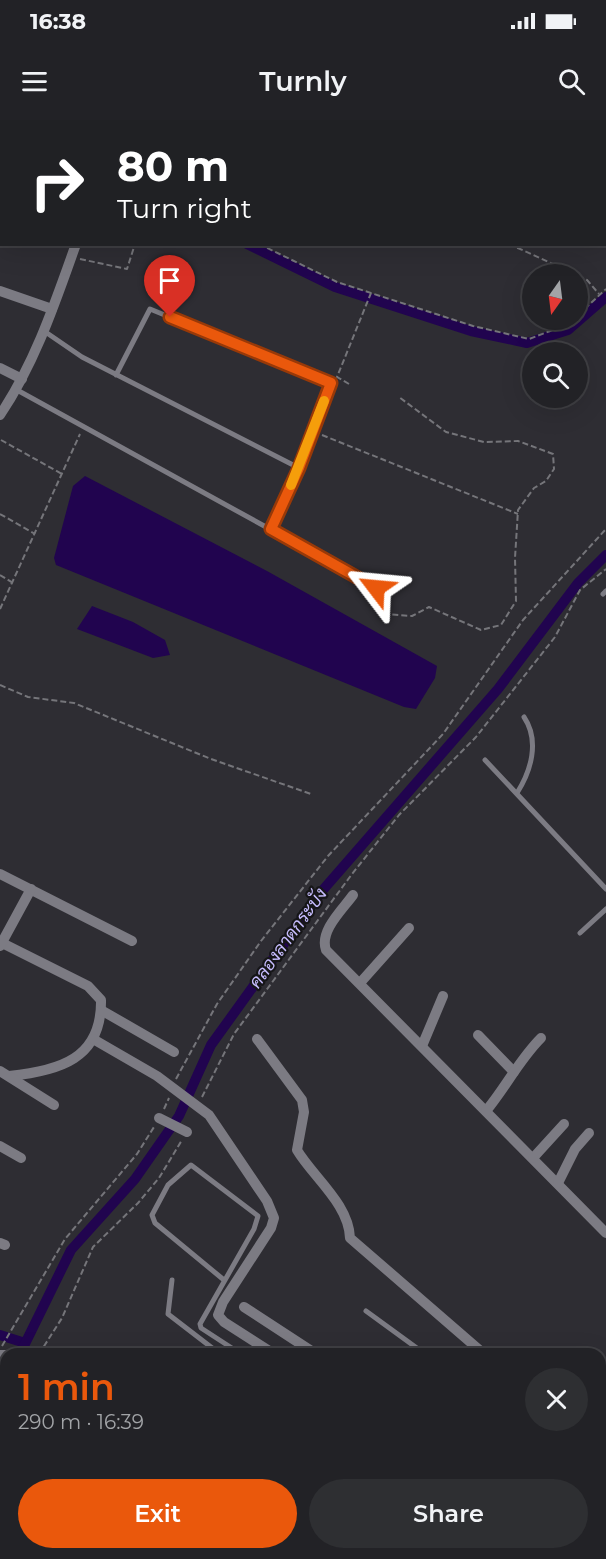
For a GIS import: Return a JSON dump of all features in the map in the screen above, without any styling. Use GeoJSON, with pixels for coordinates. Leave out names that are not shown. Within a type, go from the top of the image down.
{"type":"FeatureCollection","features":[{"type":"Feature","properties":{"kind":"street"},"geometry":{"type":"LineString","coordinates":[[0,415],[19,384],[44,331],[75,246]]}},
{"type":"Feature","properties":{"kind":"street"},"geometry":{"type":"LineString","coordinates":[[0,291],[52,309]]}},
{"type":"Feature","properties":{"kind":"street"},"geometry":{"type":"LineString","coordinates":[[0,368],[19,384]]}},
{"type":"Feature","properties":{"kind":"street"},"geometry":{"type":"LineString","coordinates":[[0,874],[132,941]]}},
{"type":"Feature","properties":{"kind":"street"},"geometry":{"type":"LineString","coordinates":[[4,1073],[46,1071],[69,1063],[93,1039],[101,1010],[100,997],[88,986],[1,944],[31,889]]}},
{"type":"Feature","properties":{"kind":"street"},"geometry":{"type":"LineString","coordinates":[[353,894],[326,933],[324,944],[326,950],[558,1183],[604,1226]]}},
{"type":"Feature","properties":{"kind":"street"},"geometry":{"type":"LineString","coordinates":[[360,982],[409,928]]}},
{"type":"Feature","properties":{"kind":"street"},"geometry":{"type":"LineString","coordinates":[[422,1046],[443,996]]}},
{"type":"Feature","properties":{"kind":"street"},"geometry":{"type":"LineString","coordinates":[[101,1010],[174,1052]]}},
{"type":"Feature","properties":{"kind":"street"},"geometry":{"type":"LineString","coordinates":[[478,1035],[514,1072]]}},
{"type":"Feature","properties":{"kind":"street"},"geometry":{"type":"LineString","coordinates":[[486,1111],[509,1084],[525,1054],[541,1038]]}},
{"type":"Feature","properties":{"kind":"street"},"geometry":{"type":"LineString","coordinates":[[93,1039],[157,1076],[209,1115],[267,1201],[274,1218],[271,1228],[223,1302],[218,1315],[224,1322],[265,1348]]}},
{"type":"Feature","properties":{"kind":"street"},"geometry":{"type":"LineString","coordinates":[[257,1039],[299,1094],[304,1112],[297,1150],[325,1183],[348,1226],[350,1238],[477,1348]]}},
{"type":"Feature","properties":{"kind":"street"},"geometry":{"type":"LineString","coordinates":[[4,1073],[54,1105]]}},
{"type":"Feature","properties":{"kind":"street"},"geometry":{"type":"LineString","coordinates":[[160,1118],[185,1132]]}},
{"type":"Feature","properties":{"kind":"street"},"geometry":{"type":"LineString","coordinates":[[533,1158],[564,1124]]}},
{"type":"Feature","properties":{"kind":"street"},"geometry":{"type":"LineString","coordinates":[[558,1183],[575,1149],[589,1133]]}},
{"type":"Feature","properties":{"kind":"street"},"geometry":{"type":"LineString","coordinates":[[0,1146],[21,1158]]}},
{"type":"Feature","properties":{"kind":"street"},"geometry":{"type":"LineString","coordinates":[[244,1307],[307,1348]]}},
{"type":"Feature","properties":{"kind":"lane"},"geometry":{"type":"LineString","coordinates":[[116,375],[150,309],[331,383],[299,468],[271,529]]}},
{"type":"Feature","properties":{"kind":"lane"},"geometry":{"type":"LineString","coordinates":[[44,331],[82,357],[299,468]]}},
{"type":"Feature","properties":{"kind":"lane"},"geometry":{"type":"LineString","coordinates":[[19,384],[83,426],[376,588]]}},
{"type":"Feature","properties":{"kind":"lane"},"geometry":{"type":"LineString","coordinates":[[517,793],[529,769],[532,744],[532,734],[524,717]]}},
{"type":"Feature","properties":{"kind":"lane"},"geometry":{"type":"LineString","coordinates":[[485,760],[606,889]]}},
{"type":"Feature","properties":{"kind":"lane"},"geometry":{"type":"LineString","coordinates":[[580,933],[606,909]]}},
{"type":"Feature","properties":{"kind":"lane"},"geometry":{"type":"LineString","coordinates":[[224,1280],[154,1223],[152,1215],[168,1185],[191,1165],[258,1216],[254,1229],[224,1280],[202,1317],[201,1328],[232,1348]]}},
{"type":"Feature","properties":{"kind":"lane"},"geometry":{"type":"LineString","coordinates":[[172,1280],[168,1314],[212,1348]]}},
{"type":"Feature","properties":{"kind":"lane"},"geometry":{"type":"LineString","coordinates":[[366,1311],[417,1348]]}},
{"type":"Feature","properties":{"kind":"path"},"geometry":{"type":"LineString","coordinates":[[71,257],[127,269],[134,246]]}},
{"type":"Feature","properties":{"kind":"path"},"geometry":{"type":"LineString","coordinates":[[263,246],[337,282],[472,326],[529,339],[553,330]]}},
{"type":"Feature","properties":{"kind":"path"},"geometry":{"type":"LineString","coordinates":[[513,246],[552,264]]}},
{"type":"Feature","properties":{"kind":"path"},"geometry":{"type":"LineString","coordinates":[[588,281],[599,294]]}},
{"type":"Feature","properties":{"kind":"path"},"geometry":{"type":"LineString","coordinates":[[588,305],[606,290]]}},
{"type":"Feature","properties":{"kind":"path"},"geometry":{"type":"LineString","coordinates":[[349,384],[338,377],[371,293]]}},
{"type":"Feature","properties":{"kind":"path"},"geometry":{"type":"LineString","coordinates":[[376,588],[384,614],[412,616],[429,607],[481,630],[501,625],[516,601],[514,558],[518,514],[534,488],[546,481],[554,469],[553,454],[518,441],[484,442],[446,432],[399,397]]}},
{"type":"Feature","properties":{"kind":"path"},"geometry":{"type":"LineString","coordinates":[[0,609],[83,426]]}},
{"type":"Feature","properties":{"kind":"path"},"geometry":{"type":"LineString","coordinates":[[322,435],[518,514]]}},
{"type":"Feature","properties":{"kind":"path"},"geometry":{"type":"LineString","coordinates":[[1,440],[62,474]]}},
{"type":"Feature","properties":{"kind":"path"},"geometry":{"type":"LineString","coordinates":[[0,514],[35,534]]}},
{"type":"Feature","properties":{"kind":"path"},"geometry":{"type":"LineString","coordinates":[[175,1081],[217,1004],[261,940],[328,856],[443,734],[523,620],[606,529]]}},
{"type":"Feature","properties":{"kind":"path"},"geometry":{"type":"LineString","coordinates":[[199,1104],[231,1040],[331,902],[399,815],[476,738],[501,708],[555,637],[580,590],[606,569]]}},
{"type":"Feature","properties":{"kind":"path"},"geometry":{"type":"LineString","coordinates":[[0,576],[13,583]]}},
{"type":"Feature","properties":{"kind":"path"},"geometry":{"type":"LineString","coordinates":[[0,685],[28,697],[74,703],[211,759],[311,794]]}},
{"type":"Feature","properties":{"kind":"path"},"geometry":{"type":"LineString","coordinates":[[0,1348],[65,1239],[137,1154],[160,1118],[172,1090]]}},
{"type":"Feature","properties":{"kind":"path"},"geometry":{"type":"LineString","coordinates":[[43,1348],[62,1318],[93,1247],[138,1203],[159,1178],[185,1132]]}},
{"type":"Feature","properties":{"kind":"shaded area"},"geometry":{"type":"Polygon","coordinates":[[[85,476],[267,571],[437,666],[435,678],[416,709],[404,707],[56,565],[54,558],[73,486],[85,476]]]}},
{"type":"Feature","properties":{"kind":"shaded area"},"geometry":{"type":"Polygon","coordinates":[[[92,606],[133,622],[165,640],[170,655],[153,658],[77,629],[92,606]]]}},
{"type":"Feature","properties":{"kind":"waterway"},"geometry":{"type":"LineString","coordinates":[[251,246],[335,287],[471,331],[527,343],[568,330],[606,297]]}},
{"type":"Feature","properties":{"kind":"waterway","name":"คลองลาดกระบัง"},"geometry":{"type":"LineString","coordinates":[[23,1348],[71,1250],[135,1179],[179,1116],[211,1045],[322,891],[498,689],[578,583],[606,555]]}},
{"type":"Feature","properties":{"kind":"waterway"},"geometry":{"type":"LineString","coordinates":[[0,1335],[25,1343]]}},
{"type":"Feature","properties":{"kind":"slow traffic"},"geometry":{"type":"LineString","coordinates":[[291,485],[324,401]]}},
{"type":"Feature","properties":{"kind":"route"},"geometry":{"type":"LineString","coordinates":[[170,317],[331,383],[299,468],[271,529],[376,588]]}}]}
